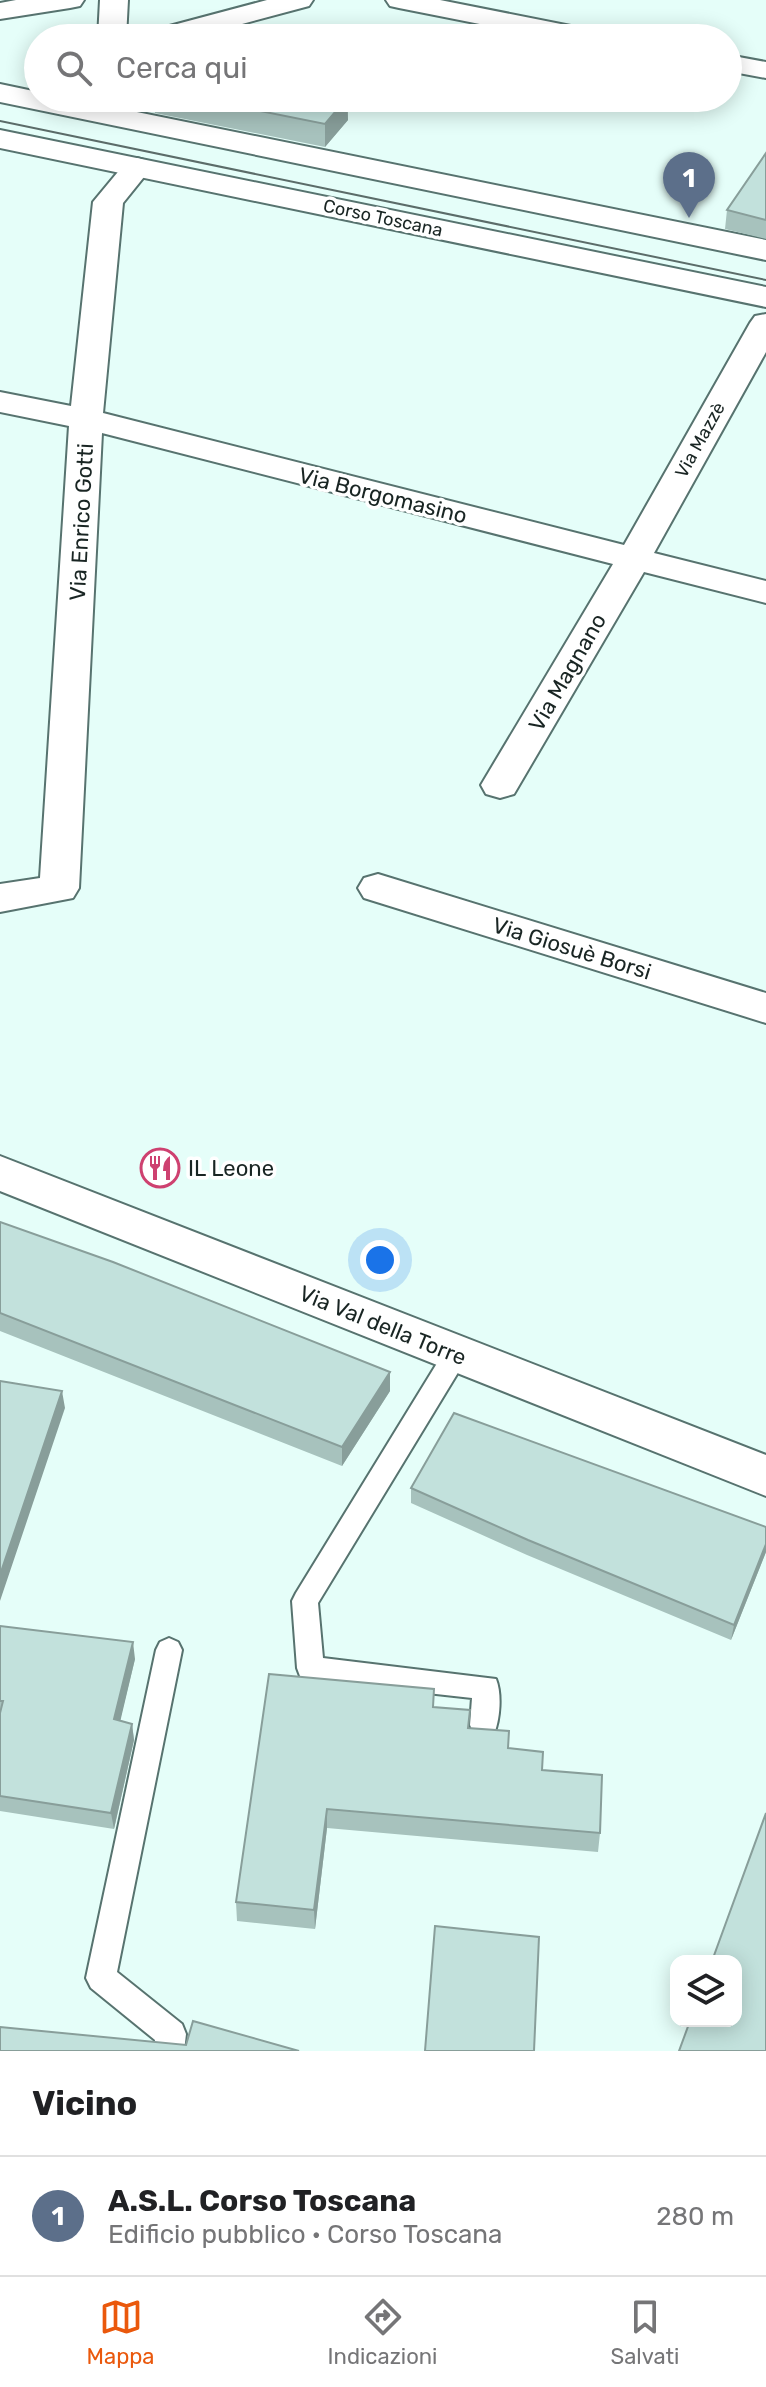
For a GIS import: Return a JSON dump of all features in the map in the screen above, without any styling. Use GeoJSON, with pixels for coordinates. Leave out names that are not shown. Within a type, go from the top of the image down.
{"type":"FeatureCollection","features":[{"type":"Feature","properties":{"kind":"street"},"geometry":{"type":"LineString","coordinates":[[0,11],[70,0]]}},
{"type":"Feature","properties":{"kind":"street"},"geometry":{"type":"LineString","coordinates":[[113,24],[114,0]]}},
{"type":"Feature","properties":{"kind":"street"},"geometry":{"type":"LineString","coordinates":[[209,24],[299,0]]}},
{"type":"Feature","properties":{"kind":"street"},"geometry":{"type":"LineString","coordinates":[[399,0],[520,24]]}},
{"type":"Feature","properties":{"kind":"street"},"geometry":{"type":"LineString","coordinates":[[742,66],[766,70]]}},
{"type":"Feature","properties":{"kind":"street"},"geometry":{"type":"LineString","coordinates":[[0,93],[24,96]]}},
{"type":"Feature","properties":{"kind":"street"},"geometry":{"type":"LineString","coordinates":[[133,112],[766,250]]}},
{"type":"Feature","properties":{"kind":"street","name":"Corso Toscana"},"geometry":{"type":"LineString","coordinates":[[0,139],[766,297]]}},
{"type":"Feature","properties":{"kind":"street","name":"Via Enrico Gotti"},"geometry":{"type":"LineString","coordinates":[[0,898],[59,888],[86,419],[108,202],[137,167]]}},
{"type":"Feature","properties":{"kind":"street","name":"Via Mazzè"},"geometry":{"type":"LineString","coordinates":[[634,558],[766,323]]}},
{"type":"Feature","properties":{"kind":"street","name":"Via Borgomasino"},"geometry":{"type":"LineString","coordinates":[[0,402],[86,419],[766,592]]}},
{"type":"Feature","properties":{"kind":"street","name":"Via Magnano"},"geometry":{"type":"LineString","coordinates":[[500,785],[634,558]]}},
{"type":"Feature","properties":{"kind":"street","name":"Via Giosuè Borsi"},"geometry":{"type":"LineString","coordinates":[[378,888],[766,1008]]}},
{"type":"Feature","properties":{"kind":"street","name":"Via Val della Torre"},"geometry":{"type":"LineString","coordinates":[[13,1184],[766,1476]]}},
{"type":"Feature","properties":{"kind":"lane"},"geometry":{"type":"LineString","coordinates":[[456,1354],[305,1601],[310,1668],[486,1688],[484,1725]]}},
{"type":"Feature","properties":{"kind":"lane"},"geometry":{"type":"LineString","coordinates":[[169,1650],[101,1978],[171,2034],[169,2051]]}},
{"type":"Feature","properties":{"kind":"building"},"geometry":{"type":"Polygon","coordinates":[[[265,112],[335,112],[325,124],[265,112]]]}},
{"type":"Feature","properties":{"kind":"building"},"geometry":{"type":"Polygon","coordinates":[[[766,153],[766,220],[727,210],[766,153]]]}},
{"type":"Feature","properties":{"kind":"building"},"geometry":{"type":"Polygon","coordinates":[[[0,1222],[113,1262],[390,1372],[342,1447],[0,1313],[0,1222]]]}},
{"type":"Feature","properties":{"kind":"building"},"geometry":{"type":"Polygon","coordinates":[[[0,1381],[62,1391],[0,1575],[0,1381]]]}},
{"type":"Feature","properties":{"kind":"building"},"geometry":{"type":"Polygon","coordinates":[[[454,1413],[766,1527],[766,1544],[734,1625],[411,1488],[454,1413]]]}},
{"type":"Feature","properties":{"kind":"building"},"geometry":{"type":"Polygon","coordinates":[[[0,1626],[133,1642],[114,1719],[132,1724],[111,1813],[0,1796],[0,1713],[3,1701],[0,1701],[0,1626]]]}},
{"type":"Feature","properties":{"kind":"building"},"geometry":{"type":"Polygon","coordinates":[[[269,1674],[434,1689],[433,1707],[470,1710],[468,1728],[509,1731],[508,1748],[543,1752],[542,1770],[602,1775],[600,1833],[327,1809],[314,1910],[236,1902],[269,1674]]]}},
{"type":"Feature","properties":{"kind":"building"},"geometry":{"type":"Polygon","coordinates":[[[766,1813],[766,2051],[679,2051],[688,2027],[742,2027],[742,1955],[714,1955],[766,1813]]]}},
{"type":"Feature","properties":{"kind":"building"},"geometry":{"type":"Polygon","coordinates":[[[435,1926],[539,1937],[534,2051],[425,2051],[435,1926]]]}},
{"type":"Feature","properties":{"kind":"building"},"geometry":{"type":"Polygon","coordinates":[[[193,2021],[299,2051],[0,2051],[0,2027],[186,2045],[193,2021]]]}},
{"type":"Feature","properties":{"kind":"tram line"},"geometry":{"type":"LineString","coordinates":[[0,121],[766,280]]}},
{"type":"Feature","properties":{"kind":"place","name":"A.S.L. Corso Toscana"},"geometry":{"type":"Point","coordinates":[689,218]}},
{"type":"Feature","properties":{"kind":"place","name":"IL Leone"},"geometry":{"type":"Point","coordinates":[160,1168]}}]}
